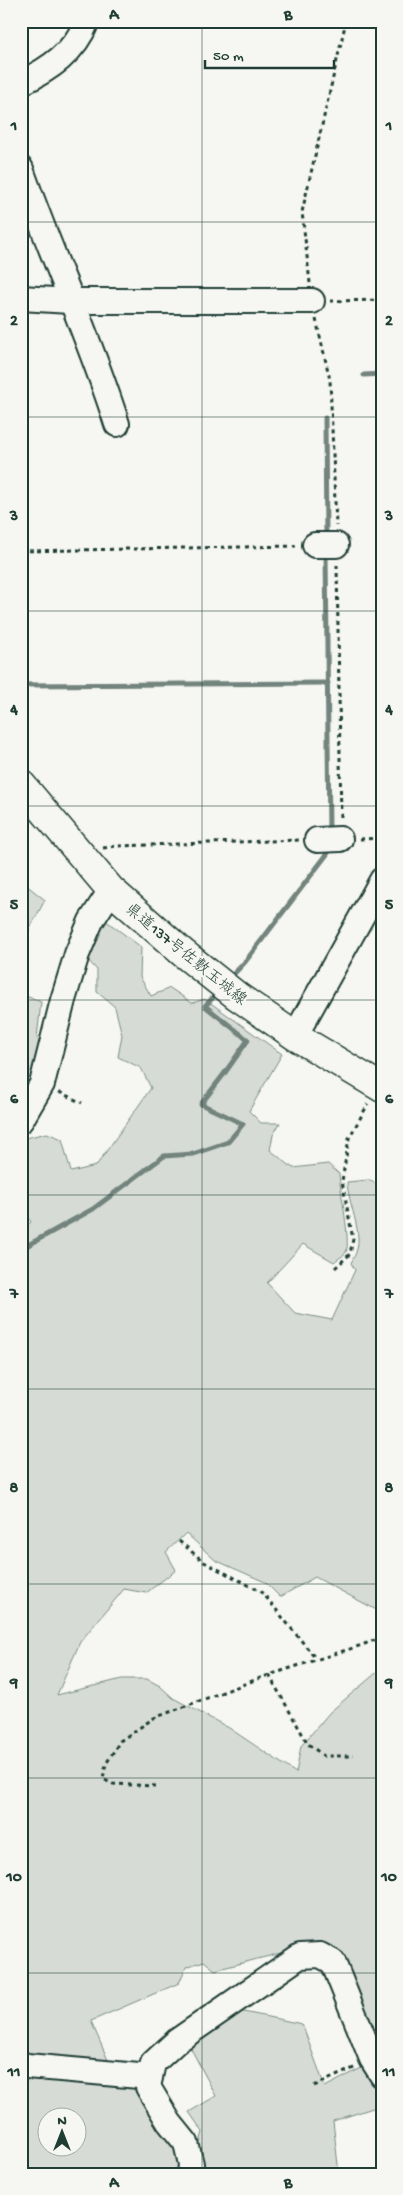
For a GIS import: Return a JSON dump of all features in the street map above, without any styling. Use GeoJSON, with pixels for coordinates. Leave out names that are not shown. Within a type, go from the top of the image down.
{"type":"FeatureCollection","features":[{"type":"Feature","properties":{"kind":"main road","name":"県道137号佐敷玉城線"},"geometry":{"type":"LineString","coordinates":[[21,784],[111,890],[183,953],[295,1036],[380,1087]]}},
{"type":"Feature","properties":{"kind":"street"},"geometry":{"type":"LineString","coordinates":[[21,83],[59,62],[78,40],[87,21]]}},
{"type":"Feature","properties":{"kind":"street"},"geometry":{"type":"LineString","coordinates":[[21,169],[70,301],[87,337],[116,424]]}},
{"type":"Feature","properties":{"kind":"street"},"geometry":{"type":"LineString","coordinates":[[21,298],[70,301],[312,301]]}},
{"type":"Feature","properties":{"kind":"street"},"geometry":{"type":"LineString","coordinates":[[295,1036],[382,880]]}},
{"type":"Feature","properties":{"kind":"street"},"geometry":{"type":"LineString","coordinates":[[21,1120],[42,1084],[63,1000],[77,954],[90,921],[111,890]]}},
{"type":"Feature","properties":{"kind":"street"},"geometry":{"type":"LineString","coordinates":[[190,2174],[191,2164],[186,2143],[169,2122],[148,2087],[153,2063],[177,2041],[300,1956],[320,1955],[333,1962],[377,2067]]}},
{"type":"Feature","properties":{"kind":"street"},"geometry":{"type":"LineString","coordinates":[[21,2064],[150,2077]]}},
{"type":"Feature","properties":{"kind":"path"},"geometry":{"type":"LineString","coordinates":[[86,861],[97,850],[116,846],[333,836],[329,545],[330,380],[312,301],[302,212],[346,21]]}},
{"type":"Feature","properties":{"kind":"path"},"geometry":{"type":"LineString","coordinates":[[312,301],[382,300]]}},
{"type":"Feature","properties":{"kind":"path"},"geometry":{"type":"LineString","coordinates":[[21,551],[329,545]]}},
{"type":"Feature","properties":{"kind":"path"},"geometry":{"type":"LineString","coordinates":[[42,1084],[82,1103]]}},
{"type":"Feature","properties":{"kind":"path"},"geometry":{"type":"LineString","coordinates":[[335,1268],[350,1254],[353,1239],[342,1181],[349,1138],[380,1087]]}},
{"type":"Feature","properties":{"kind":"path"},"geometry":{"type":"LineString","coordinates":[[180,1541],[204,1562],[262,1592],[316,1660]]}},
{"type":"Feature","properties":{"kind":"path"},"geometry":{"type":"LineString","coordinates":[[156,1786],[113,1784],[103,1779],[106,1764],[120,1741],[154,1718],[269,1675],[382,1637]]}},
{"type":"Feature","properties":{"kind":"path"},"geometry":{"type":"LineString","coordinates":[[269,1675],[308,1744],[324,1756],[353,1756]]}},
{"type":"Feature","properties":{"kind":"path"},"geometry":{"type":"LineString","coordinates":[[314,2086],[377,2067]]}},
{"type":"Feature","properties":{"kind":"shaded area"},"geometry":{"type":"Polygon","coordinates":[[[25,884],[45,900],[21,945],[21,887],[25,884]]]}},
{"type":"Feature","properties":{"kind":"shaded area"},"geometry":{"type":"Polygon","coordinates":[[[105,920],[141,947],[140,977],[151,996],[170,988],[192,1003],[205,999],[282,1054],[249,1111],[261,1123],[280,1123],[273,1135],[270,1150],[293,1168],[328,1164],[339,1174],[347,1238],[346,1252],[334,1262],[303,1244],[267,1283],[295,1313],[332,1320],[355,1270],[351,1263],[357,1249],[358,1234],[347,1182],[368,1180],[382,1186],[382,1613],[315,1577],[280,1597],[265,1582],[215,1560],[186,1533],[166,1552],[176,1570],[146,1593],[124,1589],[80,1642],[57,1695],[122,1679],[147,1679],[160,1686],[173,1698],[229,1728],[296,1773],[301,1746],[330,1712],[382,1668],[382,2059],[348,1980],[300,1948],[215,1970],[204,1961],[186,1967],[179,1983],[91,2021],[111,2067],[21,2059],[21,1231],[31,1222],[21,1207],[21,1139],[47,1133],[62,1139],[71,1172],[96,1166],[151,1088],[141,1068],[118,1057],[122,1035],[115,1007],[97,992],[97,970],[86,958],[105,920]]]}},
{"type":"Feature","properties":{"kind":"shaded area"},"geometry":{"type":"Polygon","coordinates":[[[21,994],[41,1002],[37,1038],[44,1048],[21,1106],[21,994]]]}},
{"type":"Feature","properties":{"kind":"shaded area"},"geometry":{"type":"Polygon","coordinates":[[[234,2010],[302,2024],[325,2087],[369,2064],[382,2088],[382,2105],[333,2121],[339,2174],[195,2174],[197,2153],[203,2132],[189,2112],[216,2096],[187,2041],[234,2010]]]}},
{"type":"Feature","properties":{"kind":"shaded area"},"geometry":{"type":"Polygon","coordinates":[[[21,2071],[140,2084],[176,2141],[182,2174],[123,2174],[117,2169],[112,2174],[21,2174],[21,2071]]]}},
{"type":"Feature","properties":{"kind":"waterway"},"geometry":{"type":"LineString","coordinates":[[364,375],[382,374]]}},
{"type":"Feature","properties":{"kind":"waterway"},"geometry":{"type":"LineString","coordinates":[[325,418],[326,538]]}},
{"type":"Feature","properties":{"kind":"waterway"},"geometry":{"type":"LineString","coordinates":[[326,552],[329,833]]}},
{"type":"Feature","properties":{"kind":"waterway"},"geometry":{"type":"LineString","coordinates":[[21,685],[328,683]]}},
{"type":"Feature","properties":{"kind":"waterway"},"geometry":{"type":"LineString","coordinates":[[229,979],[245,962],[328,853],[328,846]]}},
{"type":"Feature","properties":{"kind":"waterway"},"geometry":{"type":"LineString","coordinates":[[21,1249],[93,1209],[164,1156],[193,1154],[228,1142],[243,1124],[201,1104],[248,1040],[205,1006],[219,991]]}}]}
